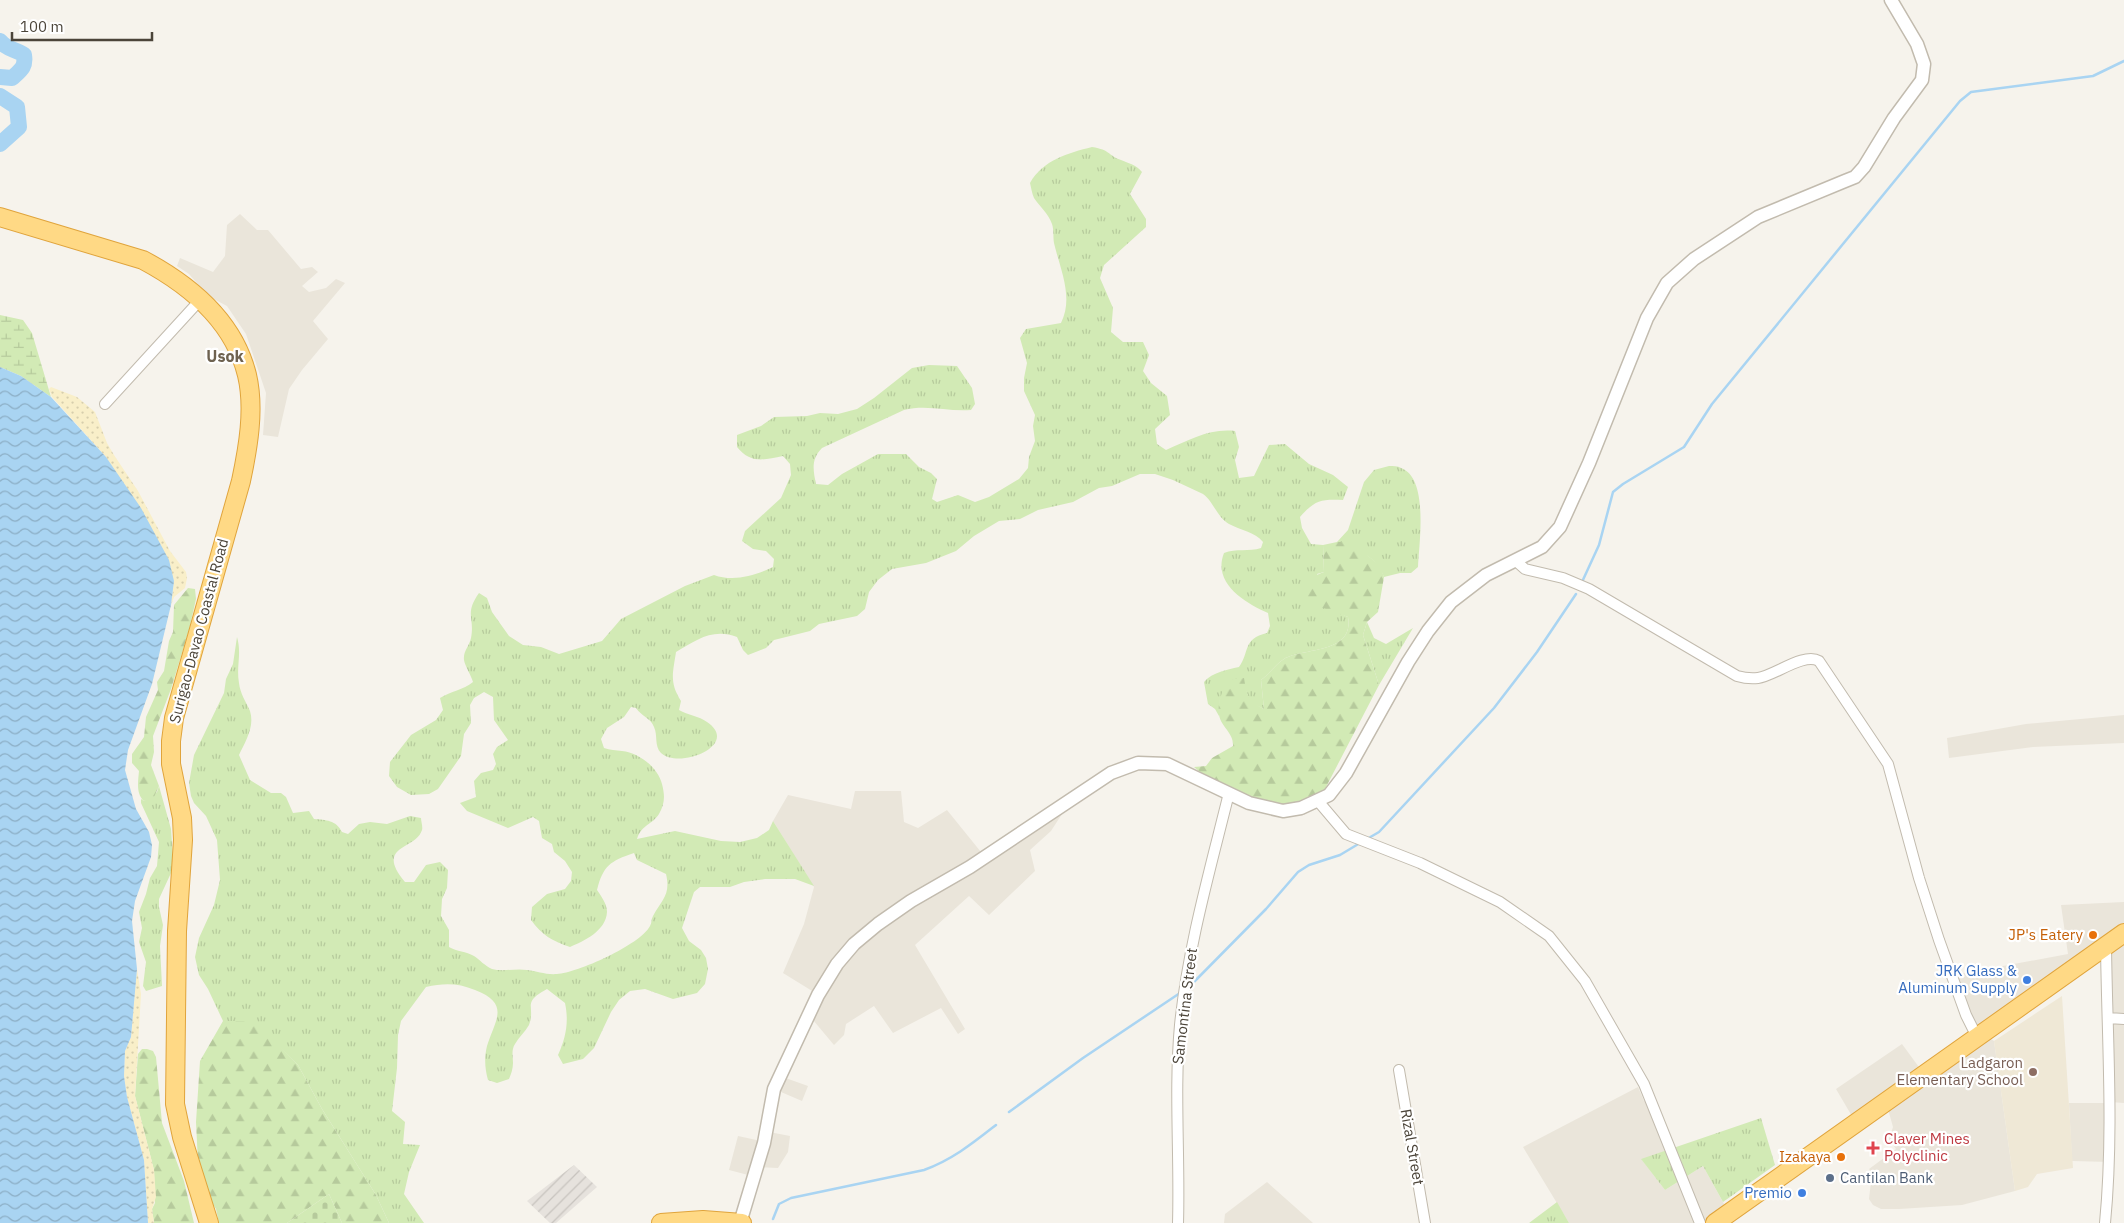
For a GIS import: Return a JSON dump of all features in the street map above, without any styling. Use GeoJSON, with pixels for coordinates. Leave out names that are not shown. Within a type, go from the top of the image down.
{"type":"FeatureCollection","features":[{"type":"Feature","properties":{"kind":"highway","name":"Surigao-Davao Coastal Road"},"geometry":{"type":"LineString","coordinates":[[0,217],[143,260],[175,278],[201,299],[218,318],[236,343],[247,376],[250,410],[246,454],[241,481],[174,718],[170,741],[171,764],[182,818],[183,840],[177,931],[175,1104],[182,1137],[209,1223]]}},
{"type":"Feature","properties":{"kind":"highway"},"geometry":{"type":"LineString","coordinates":[[1715,1223],[2124,933]]}},
{"type":"Feature","properties":{"kind":"highway"},"geometry":{"type":"LineString","coordinates":[[662,1223],[703,1220],[741,1223]]}},
{"type":"Feature","properties":{"kind":"street"},"geometry":{"type":"LineString","coordinates":[[741,1223],[764,1143],[772,1100],[780,1076],[818,995],[836,964],[854,944],[911,901],[970,867],[1110,773],[1138,763],[1166,764],[1249,803],[1283,811],[1301,808],[1318,801],[1337,786],[1408,662],[1450,602],[1486,575],[1542,547],[1556,535],[1589,463],[1647,318],[1667,283],[1694,259],[1758,217],[1855,177],[1864,167],[1894,118],[1918,87],[1922,80],[1924,69],[1922,55],[1910,29],[1891,0]]}},
{"type":"Feature","properties":{"kind":"street"},"geometry":{"type":"LineString","coordinates":[[105,404],[201,299]]}},
{"type":"Feature","properties":{"kind":"street"},"geometry":{"type":"LineString","coordinates":[[1516,561],[1525,569],[1563,578],[1588,589],[1738,676],[1748,679],[1758,678],[1800,661],[1811,658],[1818,661],[1888,764],[1939,940],[1966,1015],[1977,1037]]}},
{"type":"Feature","properties":{"kind":"street","name":"Samontina Street"},"geometry":{"type":"LineString","coordinates":[[1178,1223],[1177,1084],[1180,1025],[1189,953],[1229,794]]}},
{"type":"Feature","properties":{"kind":"street"},"geometry":{"type":"LineString","coordinates":[[1318,801],[1346,834],[1420,863],[1500,902],[1549,936],[1585,981],[1640,1077],[1700,1223]]}},
{"type":"Feature","properties":{"kind":"street"},"geometry":{"type":"LineString","coordinates":[[2105,1223],[2110,1170],[2106,945]]}},
{"type":"Feature","properties":{"kind":"street"},"geometry":{"type":"LineString","coordinates":[[2108,1018],[2124,1019]]}},
{"type":"Feature","properties":{"kind":"street","name":"Rizal Street"},"geometry":{"type":"LineString","coordinates":[[1399,1070],[1425,1223]]}},
{"type":"Feature","properties":{"kind":"shaded area"},"geometry":{"type":"Polygon","coordinates":[[[240,214],[257,230],[268,230],[301,269],[312,267],[318,272],[302,286],[309,292],[326,288],[336,279],[345,283],[313,321],[328,339],[289,389],[278,437],[263,435],[266,393],[246,334],[227,306],[208,296],[189,274],[177,266],[180,258],[213,272],[225,256],[227,225],[240,214]]]}},
{"type":"Feature","properties":{"kind":"shaded area"},"geometry":{"type":"Polygon","coordinates":[[[2124,715],[2124,743],[2033,747],[1949,758],[1947,738],[2026,724],[2124,715]]]}},
{"type":"Feature","properties":{"kind":"shaded area"},"geometry":{"type":"Polygon","coordinates":[[[855,791],[901,791],[904,822],[918,828],[947,810],[985,857],[1057,808],[1062,814],[1051,831],[1030,850],[1035,871],[989,915],[969,896],[915,945],[965,1029],[958,1034],[941,1008],[893,1033],[874,1006],[846,1024],[844,1035],[834,1045],[808,1014],[817,994],[783,973],[804,924],[814,887],[773,821],[788,795],[851,809],[855,791]]]}},
{"type":"Feature","properties":{"kind":"shaded area"},"geometry":{"type":"Polygon","coordinates":[[[2124,902],[2124,1103],[2110,1102],[2110,945],[1983,1034],[1994,1041],[2015,1191],[1962,1205],[1881,1209],[1873,1205],[1869,1199],[1872,1173],[1869,1169],[1896,1149],[1889,1139],[1893,1127],[1886,1102],[1856,1123],[1836,1089],[1902,1044],[1924,1074],[1982,1033],[1970,1014],[1954,975],[2068,954],[2061,905],[2124,902]]]}},
{"type":"Feature","properties":{"kind":"shaded area","name":"Ladgaron Elementary School"},"geometry":{"type":"Polygon","coordinates":[[[2062,996],[2073,1168],[2037,1174],[2028,1187],[2015,1191],[1994,1041],[2062,996]]]}},
{"type":"Feature","properties":{"kind":"shaded area"},"geometry":{"type":"Polygon","coordinates":[[[780,1076],[808,1086],[802,1101],[774,1089],[780,1076]]]}},
{"type":"Feature","properties":{"kind":"shaded area"},"geometry":{"type":"Polygon","coordinates":[[[1638,1087],[1644,1101],[1655,1098],[1673,1148],[1642,1160],[1665,1190],[1703,1166],[1729,1213],[1715,1223],[1569,1223],[1523,1147],[1638,1087]]]}},
{"type":"Feature","properties":{"kind":"shaded area"},"geometry":{"type":"Polygon","coordinates":[[[2069,1103],[2110,1103],[2110,1162],[2072,1161],[2069,1103]]]}},
{"type":"Feature","properties":{"kind":"shaded area"},"geometry":{"type":"Polygon","coordinates":[[[764,1131],[790,1136],[788,1152],[778,1168],[755,1167],[752,1176],[729,1170],[738,1136],[761,1141],[764,1131]]]}},
{"type":"Feature","properties":{"kind":"shaded area"},"geometry":{"type":"Polygon","coordinates":[[[574,1165],[597,1187],[556,1223],[550,1223],[527,1201],[574,1165]]]}},
{"type":"Feature","properties":{"kind":"shaded area"},"geometry":{"type":"Polygon","coordinates":[[[1267,1182],[1313,1223],[1224,1223],[1225,1214],[1267,1182]]]}},
{"type":"Feature","properties":{"kind":"green space"},"geometry":{"type":"Polygon","coordinates":[[[1092,147],[1106,151],[1135,166],[1142,172],[1130,194],[1146,219],[1146,227],[1104,265],[1100,278],[1113,308],[1111,332],[1123,342],[1143,342],[1149,355],[1143,371],[1151,383],[1167,396],[1170,415],[1155,429],[1157,444],[1166,450],[1208,433],[1235,431],[1239,447],[1235,460],[1239,478],[1254,476],[1269,445],[1285,444],[1309,464],[1333,475],[1348,487],[1343,500],[1324,500],[1314,504],[1300,517],[1302,528],[1311,544],[1323,545],[1324,572],[1317,574],[1335,611],[1348,617],[1348,629],[1344,637],[1327,647],[1294,655],[1278,664],[1261,680],[1264,709],[1251,703],[1246,691],[1220,699],[1219,716],[1215,709],[1208,704],[1204,682],[1225,670],[1239,667],[1250,642],[1267,633],[1270,626],[1268,613],[1241,598],[1227,583],[1223,574],[1222,564],[1224,553],[1261,548],[1263,542],[1256,536],[1225,521],[1203,494],[1155,474],[1140,474],[1112,486],[1099,488],[1073,502],[1038,510],[1020,519],[999,521],[974,536],[956,551],[926,563],[892,569],[878,580],[869,592],[865,609],[857,616],[819,624],[810,631],[774,640],[766,648],[748,655],[743,650],[737,637],[720,634],[705,637],[676,652],[673,683],[681,701],[679,710],[707,722],[716,731],[717,739],[704,752],[681,759],[661,753],[653,724],[636,708],[631,707],[624,717],[607,728],[601,739],[604,748],[629,752],[642,758],[657,772],[662,784],[664,799],[661,810],[656,818],[644,827],[637,839],[675,831],[721,841],[740,842],[757,838],[769,830],[773,821],[814,886],[795,879],[765,879],[744,882],[730,887],[700,887],[694,892],[682,928],[689,941],[701,950],[706,958],[708,969],[705,984],[697,993],[673,999],[645,989],[630,991],[619,1000],[611,1012],[594,1048],[583,1059],[563,1064],[558,1055],[566,1029],[565,1003],[547,989],[534,998],[532,1002],[529,1025],[513,1049],[513,1067],[509,1079],[497,1083],[488,1080],[485,1063],[487,1046],[498,1014],[497,1007],[493,1001],[486,995],[463,986],[445,984],[426,987],[401,1021],[398,1035],[397,1068],[392,1111],[405,1122],[403,1144],[420,1145],[409,1172],[404,1194],[424,1223],[389,1223],[376,1195],[322,1109],[298,1065],[282,1049],[245,1021],[223,1021],[208,989],[199,975],[195,957],[199,938],[214,905],[220,880],[217,840],[206,816],[194,803],[189,783],[194,755],[224,693],[226,679],[233,664],[237,637],[239,649],[238,677],[251,717],[249,734],[239,755],[250,780],[271,793],[281,793],[286,797],[293,813],[309,811],[314,819],[327,820],[334,823],[342,832],[348,834],[359,824],[370,822],[387,824],[410,816],[421,818],[422,829],[418,836],[395,855],[394,861],[397,870],[405,882],[414,882],[426,865],[440,862],[448,870],[447,888],[442,899],[441,916],[449,930],[449,947],[471,954],[492,969],[531,970],[553,974],[579,969],[621,949],[634,941],[650,926],[652,917],[666,892],[666,874],[637,860],[634,853],[609,865],[602,875],[597,890],[604,900],[607,909],[606,919],[599,930],[582,942],[570,947],[548,937],[531,920],[532,907],[547,894],[565,889],[571,881],[572,872],[565,861],[554,852],[552,844],[542,838],[539,821],[533,817],[508,828],[467,811],[460,803],[476,797],[474,781],[481,773],[493,770],[496,764],[493,754],[497,747],[508,740],[494,720],[493,697],[484,692],[474,698],[470,705],[471,723],[464,734],[461,756],[438,789],[429,794],[411,795],[397,787],[389,776],[390,762],[411,735],[436,720],[443,710],[440,698],[473,682],[464,657],[471,638],[472,606],[479,593],[487,598],[492,612],[509,636],[523,645],[541,647],[559,654],[602,641],[621,619],[685,586],[714,575],[729,578],[744,577],[773,567],[774,559],[766,551],[753,549],[742,541],[745,531],[781,498],[791,475],[790,464],[783,456],[758,459],[747,456],[737,447],[737,435],[761,426],[774,417],[807,416],[820,413],[838,414],[857,409],[912,368],[929,365],[957,366],[972,388],[975,404],[971,410],[913,408],[904,410],[822,448],[814,461],[816,484],[828,485],[842,474],[878,454],[906,454],[919,467],[931,473],[937,479],[932,499],[937,502],[958,495],[975,502],[989,497],[1019,479],[1028,468],[1029,457],[1035,441],[1033,426],[1035,415],[1024,391],[1027,363],[1020,338],[1026,329],[1061,323],[1066,303],[1065,283],[1054,243],[1052,224],[1034,198],[1030,183],[1035,175],[1049,163],[1065,155],[1092,147]]]}},
{"type":"Feature","properties":{"kind":"green space"},"geometry":{"type":"Polygon","coordinates":[[[0,315],[23,320],[32,333],[51,397],[21,376],[0,367],[0,315]]]}},
{"type":"Feature","properties":{"kind":"green space"},"geometry":{"type":"Polygon","coordinates":[[[1397,466],[1410,474],[1416,484],[1419,497],[1420,528],[1418,567],[1411,573],[1400,573],[1384,577],[1377,564],[1365,554],[1337,542],[1348,530],[1364,482],[1374,470],[1397,466]]]}},
{"type":"Feature","properties":{"kind":"green space"},"geometry":{"type":"Polygon","coordinates":[[[1349,542],[1359,548],[1380,566],[1384,577],[1378,612],[1367,622],[1363,635],[1379,685],[1325,789],[1310,799],[1294,803],[1276,804],[1240,795],[1223,787],[1194,767],[1206,766],[1212,758],[1233,746],[1232,737],[1219,715],[1221,696],[1225,686],[1233,679],[1244,678],[1249,697],[1264,709],[1261,680],[1278,664],[1294,655],[1327,647],[1344,637],[1348,629],[1348,617],[1307,602],[1304,591],[1310,579],[1324,572],[1323,545],[1349,542]]]}},
{"type":"Feature","properties":{"kind":"green space"},"geometry":{"type":"Polygon","coordinates":[[[188,588],[195,589],[196,599],[189,630],[171,689],[153,736],[154,752],[151,765],[159,786],[154,797],[144,801],[139,791],[139,771],[132,763],[132,754],[144,737],[146,717],[158,690],[157,682],[164,671],[169,641],[173,632],[174,605],[188,588]]]}},
{"type":"Feature","properties":{"kind":"green space"},"geometry":{"type":"Polygon","coordinates":[[[1367,622],[1374,638],[1386,644],[1413,628],[1379,685],[1363,635],[1367,622]]]}},
{"type":"Feature","properties":{"kind":"green space"},"geometry":{"type":"Polygon","coordinates":[[[159,786],[171,829],[173,858],[171,873],[159,899],[163,925],[160,946],[162,986],[146,991],[143,986],[146,962],[139,942],[142,928],[139,912],[150,878],[157,866],[159,842],[141,803],[141,799],[144,801],[157,792],[159,786]]]}},
{"type":"Feature","properties":{"kind":"green space"},"geometry":{"type":"Polygon","coordinates":[[[223,1021],[246,1021],[257,1026],[271,1037],[298,1065],[322,1109],[376,1195],[389,1223],[342,1223],[329,1194],[287,1223],[219,1223],[216,1209],[209,1198],[198,1163],[196,1122],[200,1061],[223,1021]]]}},
{"type":"Feature","properties":{"kind":"green space"},"geometry":{"type":"Polygon","coordinates":[[[142,1049],[153,1051],[156,1057],[162,1123],[184,1181],[194,1223],[154,1223],[152,1209],[155,1203],[154,1170],[135,1096],[138,1054],[142,1049]]]}},
{"type":"Feature","properties":{"kind":"green space"},"geometry":{"type":"Polygon","coordinates":[[[1761,1118],[1775,1165],[1723,1202],[1703,1166],[1665,1190],[1641,1159],[1761,1118]]]}},
{"type":"Feature","properties":{"kind":"green space"},"geometry":{"type":"Polygon","coordinates":[[[329,1194],[342,1223],[287,1223],[329,1194]]]}},
{"type":"Feature","properties":{"kind":"green space"},"geometry":{"type":"Polygon","coordinates":[[[1557,1202],[1569,1223],[1529,1223],[1557,1202]]]}},
{"type":"Feature","properties":{"kind":"sand"},"geometry":{"type":"Polygon","coordinates":[[[51,387],[77,397],[95,412],[107,443],[138,491],[170,551],[186,572],[185,588],[174,597],[171,605],[174,581],[106,457],[52,397],[49,389],[51,387]]]}},
{"type":"Feature","properties":{"kind":"sand"},"geometry":{"type":"Polygon","coordinates":[[[137,969],[141,994],[135,1096],[154,1170],[156,1197],[152,1209],[154,1223],[148,1223],[144,1160],[127,1097],[124,1076],[125,1051],[131,1037],[137,969]]]}},
{"type":"Feature","properties":{"kind":"water"},"geometry":{"type":"Polygon","coordinates":[[[0,367],[21,376],[51,397],[106,457],[141,508],[169,560],[174,581],[171,605],[152,684],[128,750],[125,770],[136,809],[149,832],[152,845],[151,857],[135,901],[132,921],[137,969],[131,1037],[125,1051],[124,1076],[127,1097],[144,1160],[148,1223],[0,1223],[0,367]]]}},
{"type":"Feature","properties":{"kind":"waterway"},"geometry":{"type":"LineString","coordinates":[[0,41],[24,55],[24,63],[18,73],[12,78],[0,77]]}},
{"type":"Feature","properties":{"kind":"waterway"},"geometry":{"type":"LineString","coordinates":[[1582,582],[1599,545],[1613,492],[1684,447],[1712,404],[1960,101],[1971,92],[2093,76],[2124,61]]}},
{"type":"Feature","properties":{"kind":"waterway"},"geometry":{"type":"LineString","coordinates":[[0,96],[17,107],[19,127],[0,144]]}},
{"type":"Feature","properties":{"kind":"waterway"},"geometry":{"type":"LineString","coordinates":[[1367,839],[1379,832],[1494,708],[1537,652],[1576,594]]}},
{"type":"Feature","properties":{"kind":"waterway"},"geometry":{"type":"LineString","coordinates":[[1189,987],[1266,909],[1298,872],[1309,865],[1340,855],[1360,843]]}},
{"type":"Feature","properties":{"kind":"waterway"},"geometry":{"type":"LineString","coordinates":[[1009,1112],[1083,1058],[1180,993]]}},
{"type":"Feature","properties":{"kind":"waterway"},"geometry":{"type":"LineString","coordinates":[[773,1219],[779,1204],[791,1198],[924,1170],[934,1166],[962,1150],[996,1125]]}},
{"type":"Feature","properties":{"kind":"place","name":"JP's Eatery"},"geometry":{"type":"Point","coordinates":[2093,935]}},
{"type":"Feature","properties":{"kind":"place","name":"JRK Glass & Aluminum Supply"},"geometry":{"type":"Point","coordinates":[2027,980]}},
{"type":"Feature","properties":{"kind":"place","name":"Ladgaron Elementary School"},"geometry":{"type":"Point","coordinates":[2033,1072]}},
{"type":"Feature","properties":{"kind":"place","name":"Claver Mines Polyclinic"},"geometry":{"type":"Point","coordinates":[1873,1148]}},
{"type":"Feature","properties":{"kind":"place","name":"Izakaya"},"geometry":{"type":"Point","coordinates":[1841,1157]}},
{"type":"Feature","properties":{"kind":"place","name":"Cantilan Bank"},"geometry":{"type":"Point","coordinates":[1830,1178]}},
{"type":"Feature","properties":{"kind":"place","name":"Premio"},"geometry":{"type":"Point","coordinates":[1802,1193]}},
{"type":"Feature","properties":{"kind":"district","name":"Usok"},"geometry":{"type":"Point","coordinates":[225,356]}}]}
